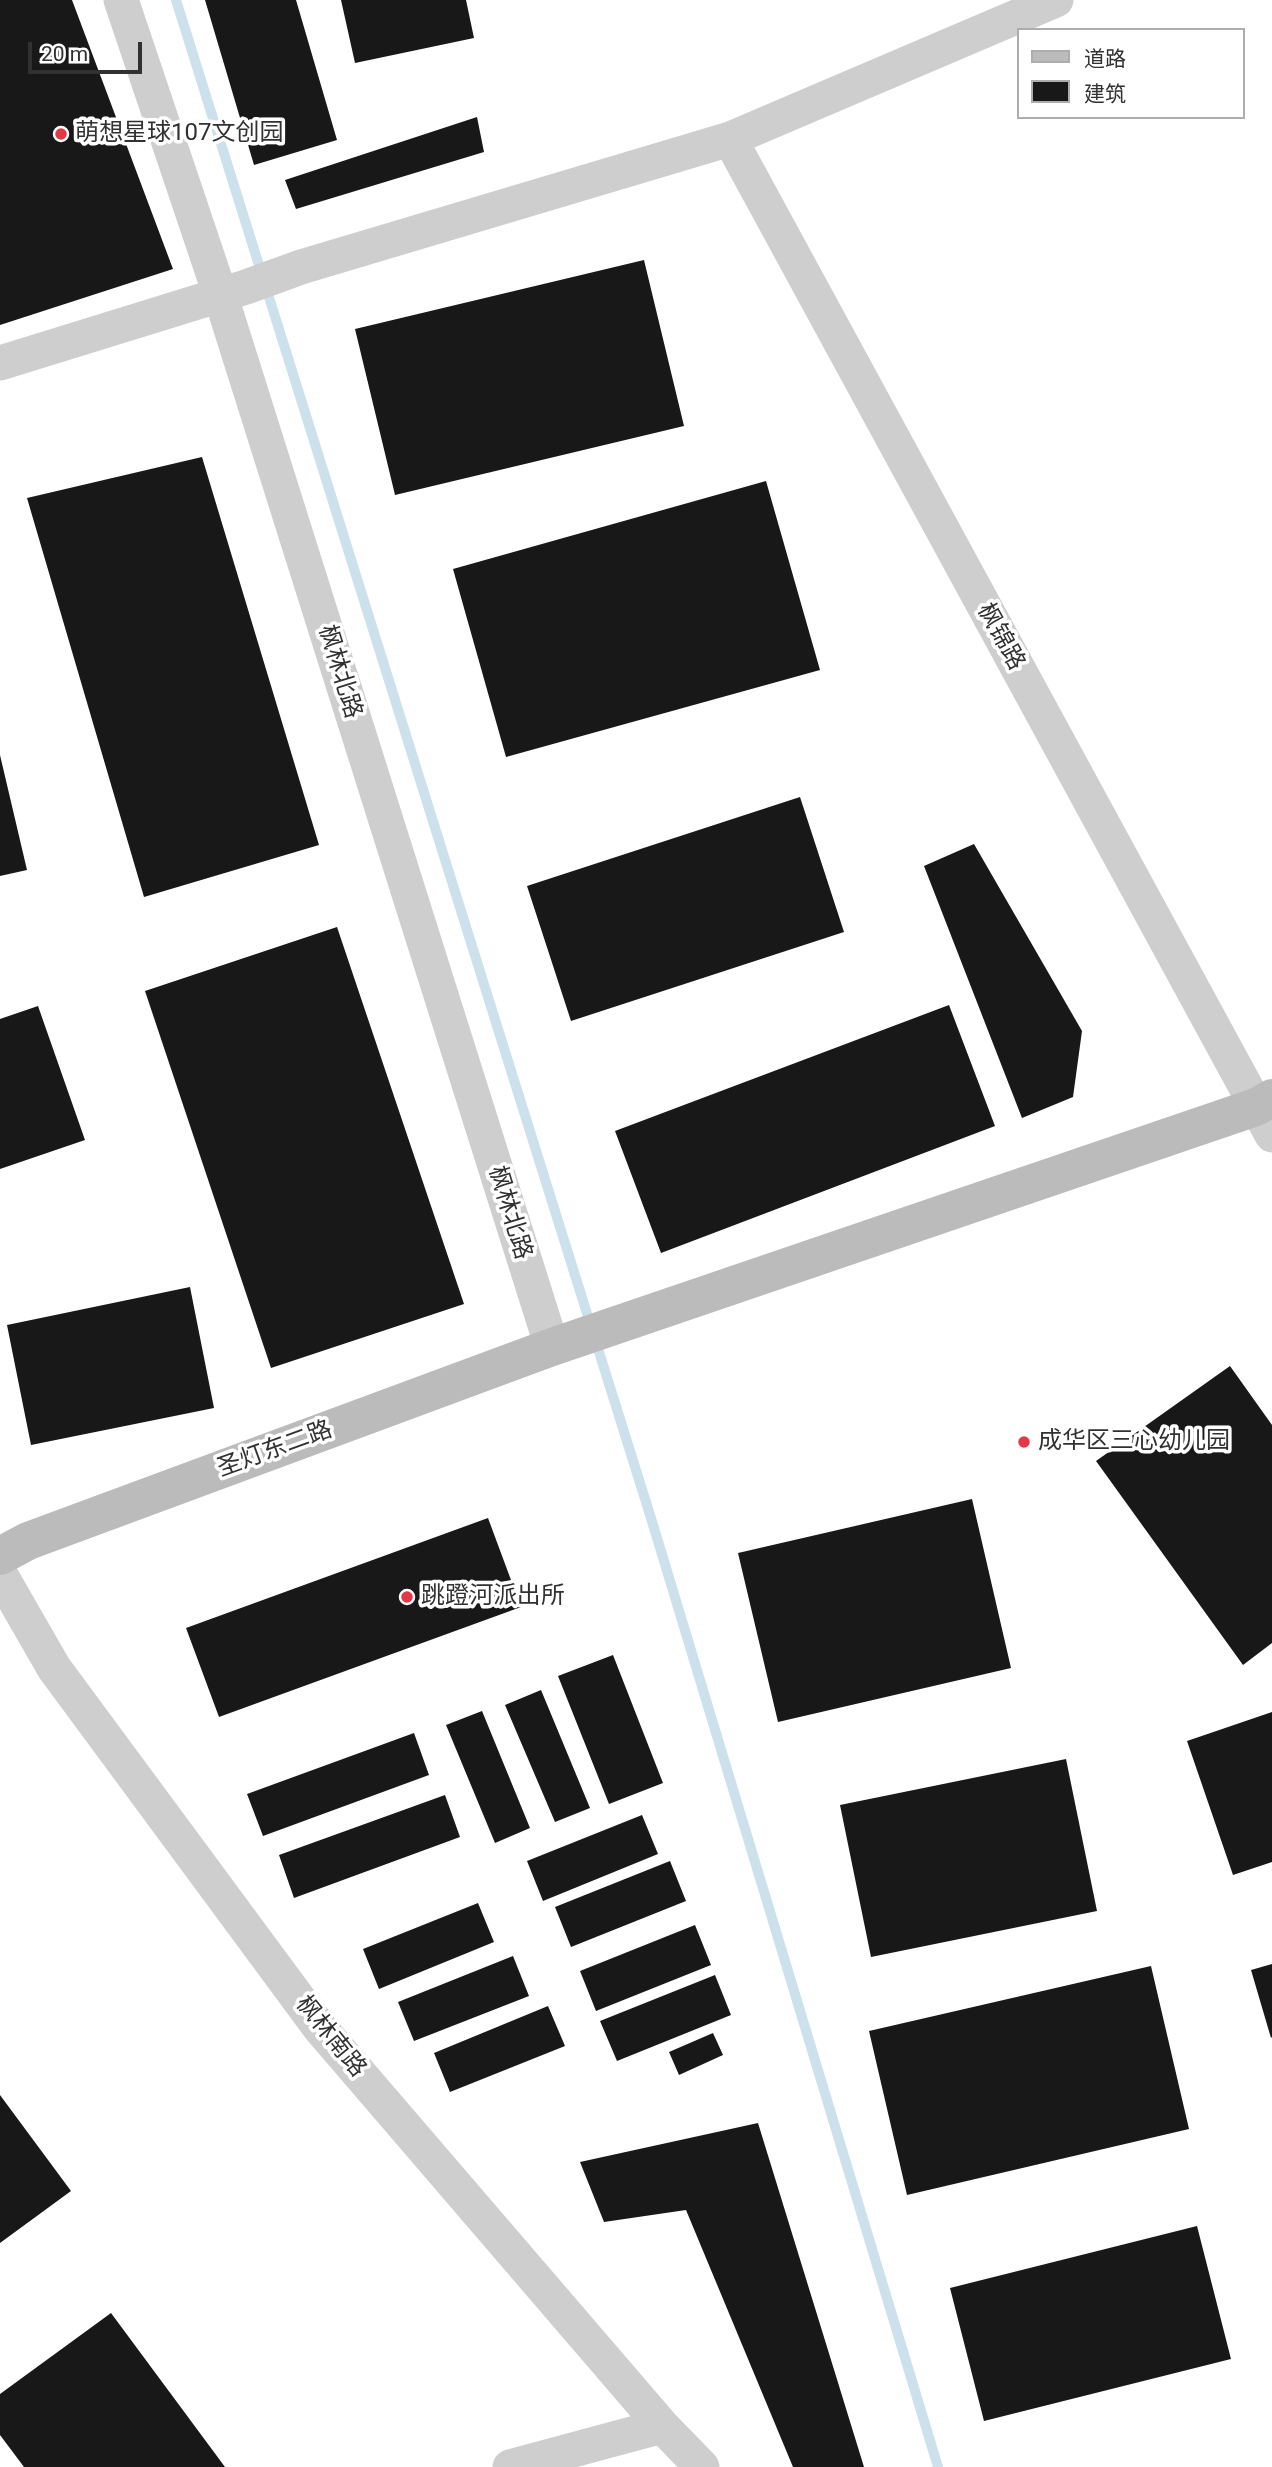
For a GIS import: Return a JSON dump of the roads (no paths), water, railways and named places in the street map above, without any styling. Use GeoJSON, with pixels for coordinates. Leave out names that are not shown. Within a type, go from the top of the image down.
{"type":"FeatureCollection","features":[{"type":"Feature","properties":{"kind":"street","name":"枫林北路"},"geometry":{"type":"LineString","coordinates":[[121,0],[233,290],[552,1347]]}},
{"type":"Feature","properties":{"kind":"street"},"geometry":{"type":"LineString","coordinates":[[0,363],[301,267],[730,139],[1056,0]]}},
{"type":"Feature","properties":{"kind":"street","name":"枫锦路"},"geometry":{"type":"LineString","coordinates":[[730,139],[1267,1113]]}},
{"type":"Feature","properties":{"kind":"street","name":"圣灯东二路"},"geometry":{"type":"LineString","coordinates":[[0,1556],[28,1541],[552,1347],[1267,1113]]}},
{"type":"Feature","properties":{"kind":"street","name":"枫林南路"},"geometry":{"type":"LineString","coordinates":[[0,1574],[54,1668],[320,2028],[662,2426],[702,2467]]}},
{"type":"Feature","properties":{"kind":"street"},"geometry":{"type":"LineString","coordinates":[[510,2467],[662,2426]]}},
{"type":"Feature","properties":{"kind":"waterway"},"geometry":{"type":"LineString","coordinates":[[176,0],[651,1518],[938,2467]]}},
{"type":"Feature","properties":{"kind":"place","name":"萌想星球107文创园"},"geometry":{"type":"Point","coordinates":[61,134]}},
{"type":"Feature","properties":{"kind":"place","name":"成华区三心幼儿园"},"geometry":{"type":"Point","coordinates":[1024,1442]}},
{"type":"Feature","properties":{"kind":"place","name":"跳蹬河派出所"},"geometry":{"type":"Point","coordinates":[407,1597]}}]}
